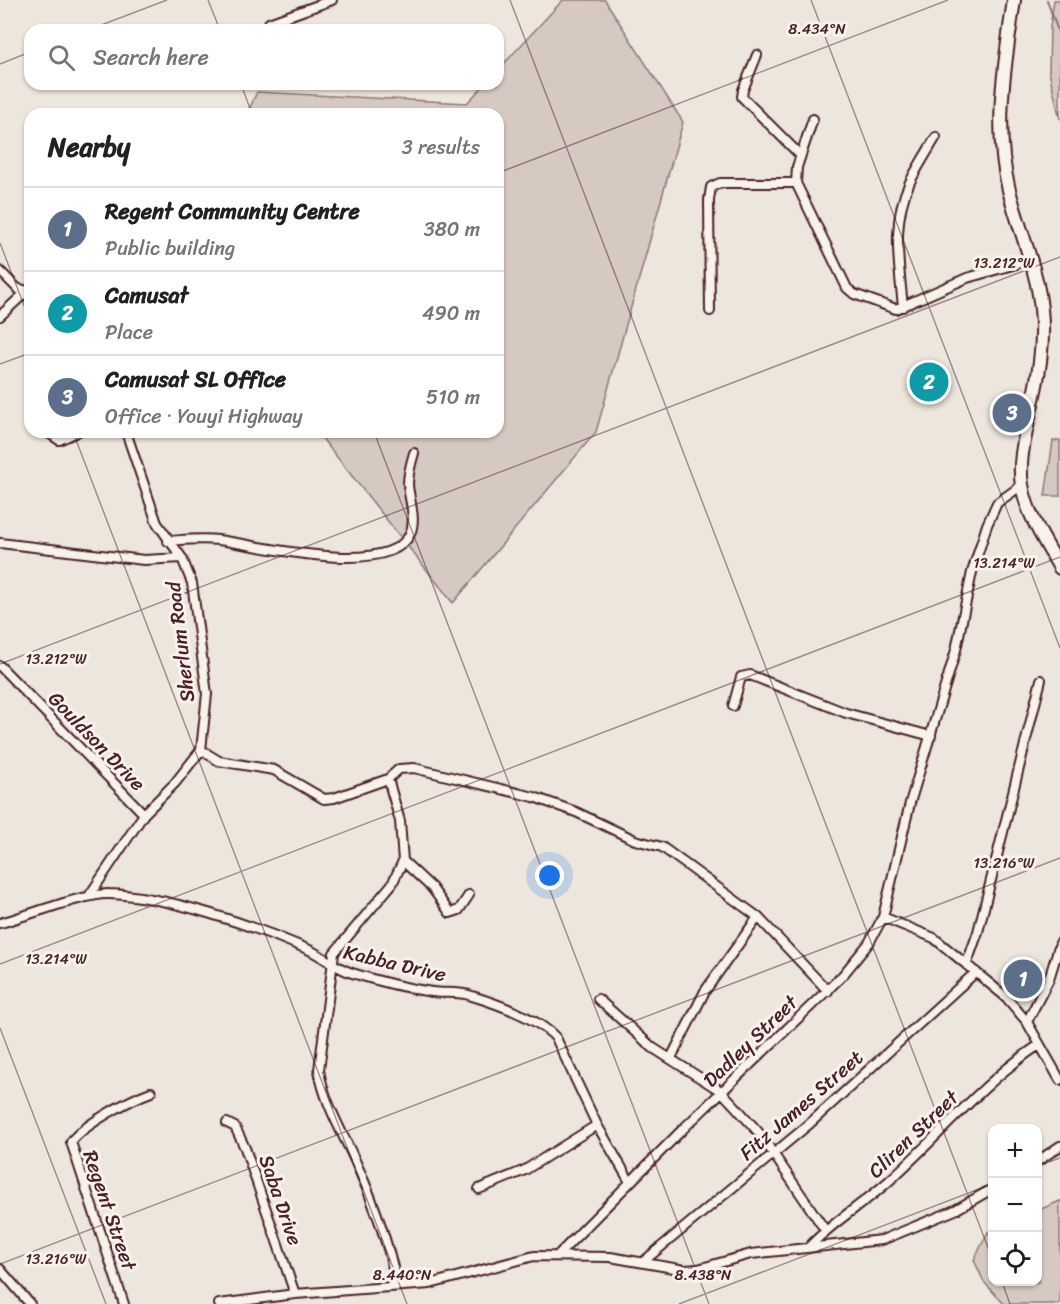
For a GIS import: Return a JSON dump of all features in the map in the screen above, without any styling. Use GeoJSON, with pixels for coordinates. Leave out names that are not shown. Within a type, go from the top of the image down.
{"type":"FeatureCollection","features":[{"type":"Feature","properties":{"kind":"main road"},"geometry":{"type":"LineString","coordinates":[[1014,0],[1004,71],[1001,133],[1008,188],[1037,286],[1043,334],[1041,357],[1021,460],[1022,485],[1031,514],[1060,568]]}},
{"type":"Feature","properties":{"kind":"street"},"geometry":{"type":"LineString","coordinates":[[269,23],[332,0]]}},
{"type":"Feature","properties":{"kind":"street"},"geometry":{"type":"LineString","coordinates":[[757,55],[742,97],[800,155]]}},
{"type":"Feature","properties":{"kind":"street"},"geometry":{"type":"LineString","coordinates":[[813,119],[800,155],[796,183],[847,288],[854,294],[890,308],[903,307],[967,279],[1030,260]]}},
{"type":"Feature","properties":{"kind":"street"},"geometry":{"type":"LineString","coordinates":[[903,307],[897,251],[900,213],[910,182],[936,137]]}},
{"type":"Feature","properties":{"kind":"street"},"geometry":{"type":"LineString","coordinates":[[710,311],[709,200],[711,187],[720,183],[796,183]]}},
{"type":"Feature","properties":{"kind":"street"},"geometry":{"type":"LineString","coordinates":[[0,272],[9,283],[24,289]]}},
{"type":"Feature","properties":{"kind":"street"},"geometry":{"type":"LineString","coordinates":[[0,316],[24,295]]}},
{"type":"Feature","properties":{"kind":"street","name":"Sherlum Road"},"geometry":{"type":"LineString","coordinates":[[128,438],[157,523],[182,558],[192,582],[207,694],[201,750]]}},
{"type":"Feature","properties":{"kind":"street"},"geometry":{"type":"LineString","coordinates":[[168,541],[214,540],[289,552],[360,557],[389,552],[404,542],[412,524],[408,483],[414,453]]}},
{"type":"Feature","properties":{"kind":"street","name":"Dadley Street"},"geometry":{"type":"LineString","coordinates":[[558,1255],[721,1091],[763,1054],[799,1015],[828,991],[860,957],[884,917],[910,803],[931,736],[947,673],[956,650],[972,572],[987,525],[997,503],[1022,485]]}},
{"type":"Feature","properties":{"kind":"street"},"geometry":{"type":"LineString","coordinates":[[0,543],[144,560],[182,558]]}},
{"type":"Feature","properties":{"kind":"street","name":"Gouldson Drive"},"geometry":{"type":"LineString","coordinates":[[0,666],[144,814]]}},
{"type":"Feature","properties":{"kind":"street"},"geometry":{"type":"LineString","coordinates":[[733,706],[741,677],[750,675],[846,713],[931,736]]}},
{"type":"Feature","properties":{"kind":"street"},"geometry":{"type":"LineString","coordinates":[[967,963],[978,932],[1041,680]]}},
{"type":"Feature","properties":{"kind":"street"},"geometry":{"type":"LineString","coordinates":[[89,896],[144,814],[175,783],[201,750],[219,761],[274,770],[324,799],[334,798],[388,779],[399,769],[414,768],[534,797],[576,812],[635,840],[670,851],[758,917],[828,991]]}},
{"type":"Feature","properties":{"kind":"street"},"geometry":{"type":"LineString","coordinates":[[388,779],[400,821],[403,861],[392,884],[337,948],[332,965],[319,1057],[321,1082],[382,1223],[397,1285]]}},
{"type":"Feature","properties":{"kind":"street"},"geometry":{"type":"LineString","coordinates":[[403,861],[432,888],[450,913],[459,910],[469,895]]}},
{"type":"Feature","properties":{"kind":"street","name":"Kabba Drive"},"geometry":{"type":"LineString","coordinates":[[0,923],[89,896],[106,894],[131,896],[231,921],[313,951],[332,965],[357,974],[414,988],[471,995],[548,1029],[563,1049],[597,1125],[630,1182]]}},
{"type":"Feature","properties":{"kind":"street"},"geometry":{"type":"LineString","coordinates":[[671,1058],[705,991],[758,917]]}},
{"type":"Feature","properties":{"kind":"street"},"geometry":{"type":"LineString","coordinates":[[884,917],[934,938],[1006,997],[1027,1022],[1060,1080]]}},
{"type":"Feature","properties":{"kind":"street"},"geometry":{"type":"LineString","coordinates":[[1027,1022],[1048,979],[1060,943]]}},
{"type":"Feature","properties":{"kind":"street","name":"Fitz James Street"},"geometry":{"type":"LineString","coordinates":[[644,1262],[807,1126],[976,972]]}},
{"type":"Feature","properties":{"kind":"street"},"geometry":{"type":"LineString","coordinates":[[598,999],[636,1034],[721,1091],[749,1121],[825,1230]]}},
{"type":"Feature","properties":{"kind":"street","name":"Cliren Street"},"geometry":{"type":"LineString","coordinates":[[809,1247],[825,1230],[882,1187],[987,1085],[1039,1045]]}},
{"type":"Feature","properties":{"kind":"street","name":"Regent Street"},"geometry":{"type":"LineString","coordinates":[[124,1304],[71,1150],[71,1142],[84,1131],[151,1092]]}},
{"type":"Feature","properties":{"kind":"street","name":"Saba Drive"},"geometry":{"type":"LineString","coordinates":[[227,1123],[235,1127],[245,1148],[295,1294]]}},
{"type":"Feature","properties":{"kind":"street"},"geometry":{"type":"LineString","coordinates":[[479,1189],[525,1170],[597,1125]]}},
{"type":"Feature","properties":{"kind":"street"},"geometry":{"type":"LineString","coordinates":[[1042,1158],[1060,1146]]}},
{"type":"Feature","properties":{"kind":"street"},"geometry":{"type":"LineString","coordinates":[[219,1304],[295,1294],[447,1281],[513,1260],[558,1255],[644,1262],[685,1270],[750,1254],[872,1241],[896,1236],[955,1210],[988,1192]]}},
{"type":"Feature","properties":{"kind":"street"},"geometry":{"type":"LineString","coordinates":[[0,1269],[30,1304]]}},
{"type":"Feature","properties":{"kind":"shaded area"},"geometry":{"type":"Polygon","coordinates":[[[563,0],[605,0],[683,122],[596,432],[453,603],[322,438],[504,438],[504,108],[250,108],[257,92],[467,103],[479,90],[504,90],[504,64],[563,0]]]}},
{"type":"Feature","properties":{"kind":"shaded area"},"geometry":{"type":"Polygon","coordinates":[[[1054,0],[1060,0],[1060,119],[1049,72],[1050,27],[1054,0]]]}},
{"type":"Feature","properties":{"kind":"shaded area"},"geometry":{"type":"Polygon","coordinates":[[[1060,440],[1060,496],[1045,496],[1053,441],[1060,440]]]}},
{"type":"Feature","properties":{"kind":"shaded area"},"geometry":{"type":"Polygon","coordinates":[[[1060,1201],[1060,1304],[1004,1304],[984,1282],[974,1260],[988,1232],[988,1286],[1042,1286],[1042,1209],[1060,1201]]]}},
{"type":"Feature","properties":{"kind":"waterway"},"geometry":{"type":"LineString","coordinates":[[1047,0],[1060,37]]}},
{"type":"Feature","properties":{"kind":"place","name":"Camusat"},"geometry":{"type":"Point","coordinates":[929,382]}},
{"type":"Feature","properties":{"kind":"place","name":"Camusat SL Office"},"geometry":{"type":"Point","coordinates":[1012,413]}},
{"type":"Feature","properties":{"kind":"place","name":"Regent Community Centre"},"geometry":{"type":"Point","coordinates":[1023,979]}}]}
